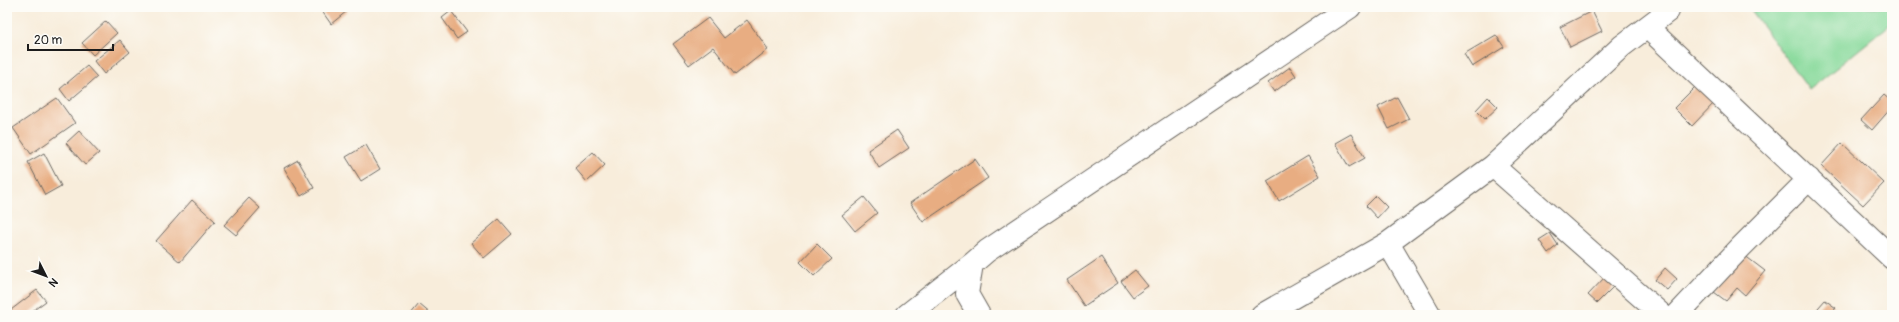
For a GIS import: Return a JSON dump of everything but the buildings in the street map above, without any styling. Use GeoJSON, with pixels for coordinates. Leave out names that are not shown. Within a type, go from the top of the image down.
{"type":"FeatureCollection","features":[{"type":"Feature","properties":{"kind":"street"},"geometry":{"type":"LineString","coordinates":[[907,315],[987,251],[1036,216],[1350,7]]}},
{"type":"Feature","properties":{"kind":"street"},"geometry":{"type":"LineString","coordinates":[[1262,315],[1388,243],[1492,166],[1622,46],[1668,11]]}},
{"type":"Feature","properties":{"kind":"street"},"geometry":{"type":"LineString","coordinates":[[1647,27],[1892,258]]}},
{"type":"Feature","properties":{"kind":"street"},"geometry":{"type":"LineString","coordinates":[[1492,166],[1662,315]]}},
{"type":"Feature","properties":{"kind":"street"},"geometry":{"type":"LineString","coordinates":[[1677,315],[1741,247],[1809,179]]}},
{"type":"Feature","properties":{"kind":"street"},"geometry":{"type":"LineString","coordinates":[[1388,243],[1430,315]]}},
{"type":"Feature","properties":{"kind":"street"},"geometry":{"type":"LineString","coordinates":[[972,264],[968,294],[980,315]]}},
{"type":"Feature","properties":{"kind":"green space"},"geometry":{"type":"Polygon","coordinates":[[[1749,7],[1892,7],[1892,23],[1809,90],[1749,7]]]}}]}
